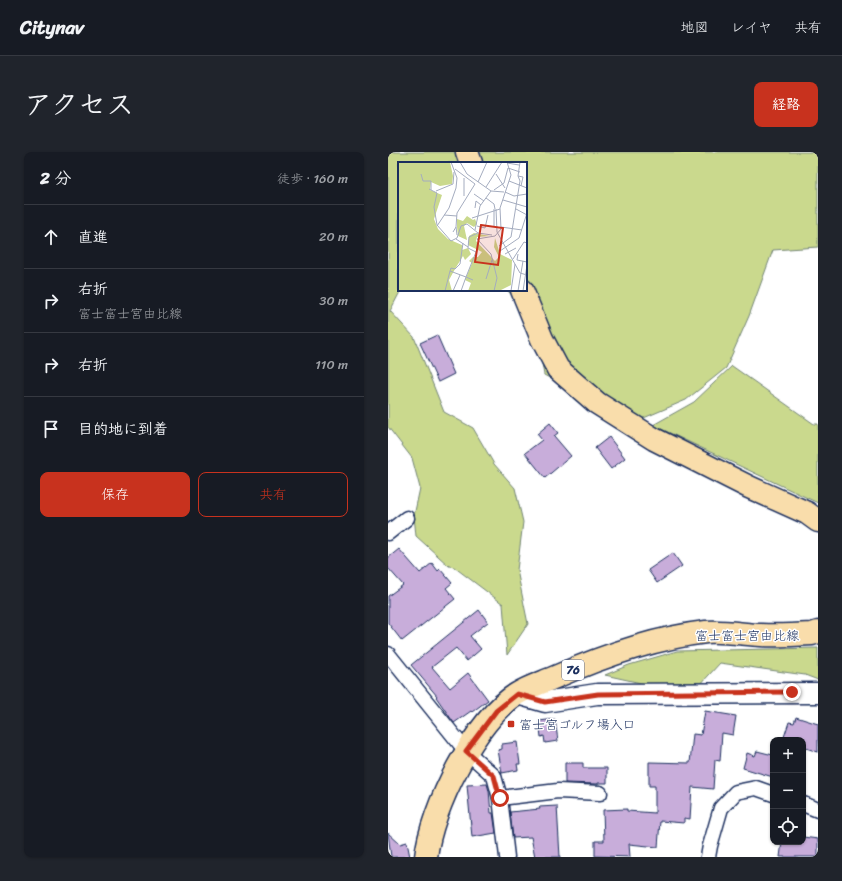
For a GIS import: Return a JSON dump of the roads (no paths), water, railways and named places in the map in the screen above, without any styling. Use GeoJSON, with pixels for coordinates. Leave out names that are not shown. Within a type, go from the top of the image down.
{"type":"FeatureCollection","features":[{"type":"Feature","properties":{"kind":"main road"},"geometry":{"type":"LineString","coordinates":[[467,152],[471,162]]}},
{"type":"Feature","properties":{"kind":"main road"},"geometry":{"type":"LineString","coordinates":[[522,291],[542,339],[558,369],[597,403],[654,439],[749,487],[807,513],[818,521]]}},
{"type":"Feature","properties":{"kind":"main road","name":"富士富士宮由比線"},"geometry":{"type":"LineString","coordinates":[[426,857],[428,842],[438,809],[466,751],[496,711],[517,694],[582,666],[662,639],[708,632],[769,636],[812,634],[818,632]]}},
{"type":"Feature","properties":{"kind":"street"},"geometry":{"type":"LineString","coordinates":[[388,533],[407,518]]}},
{"type":"Feature","properties":{"kind":"street"},"geometry":{"type":"LineString","coordinates":[[389,658],[466,751],[494,776],[500,798],[507,857]]}},
{"type":"Feature","properties":{"kind":"street"},"geometry":{"type":"LineString","coordinates":[[517,694],[545,702],[598,694],[818,693]]}},
{"type":"Feature","properties":{"kind":"street"},"geometry":{"type":"LineString","coordinates":[[708,857],[721,808],[736,792],[756,788],[770,793]]}},
{"type":"Feature","properties":{"kind":"street"},"geometry":{"type":"LineString","coordinates":[[500,798],[558,792],[600,793]]}},
{"type":"Feature","properties":{"kind":"street"},"geometry":{"type":"LineString","coordinates":[[806,805],[818,810]]}},
{"type":"Feature","properties":{"kind":"place","name":"富士宮ゴルフ場入口"},"geometry":{"type":"Point","coordinates":[511,724]}}]}
